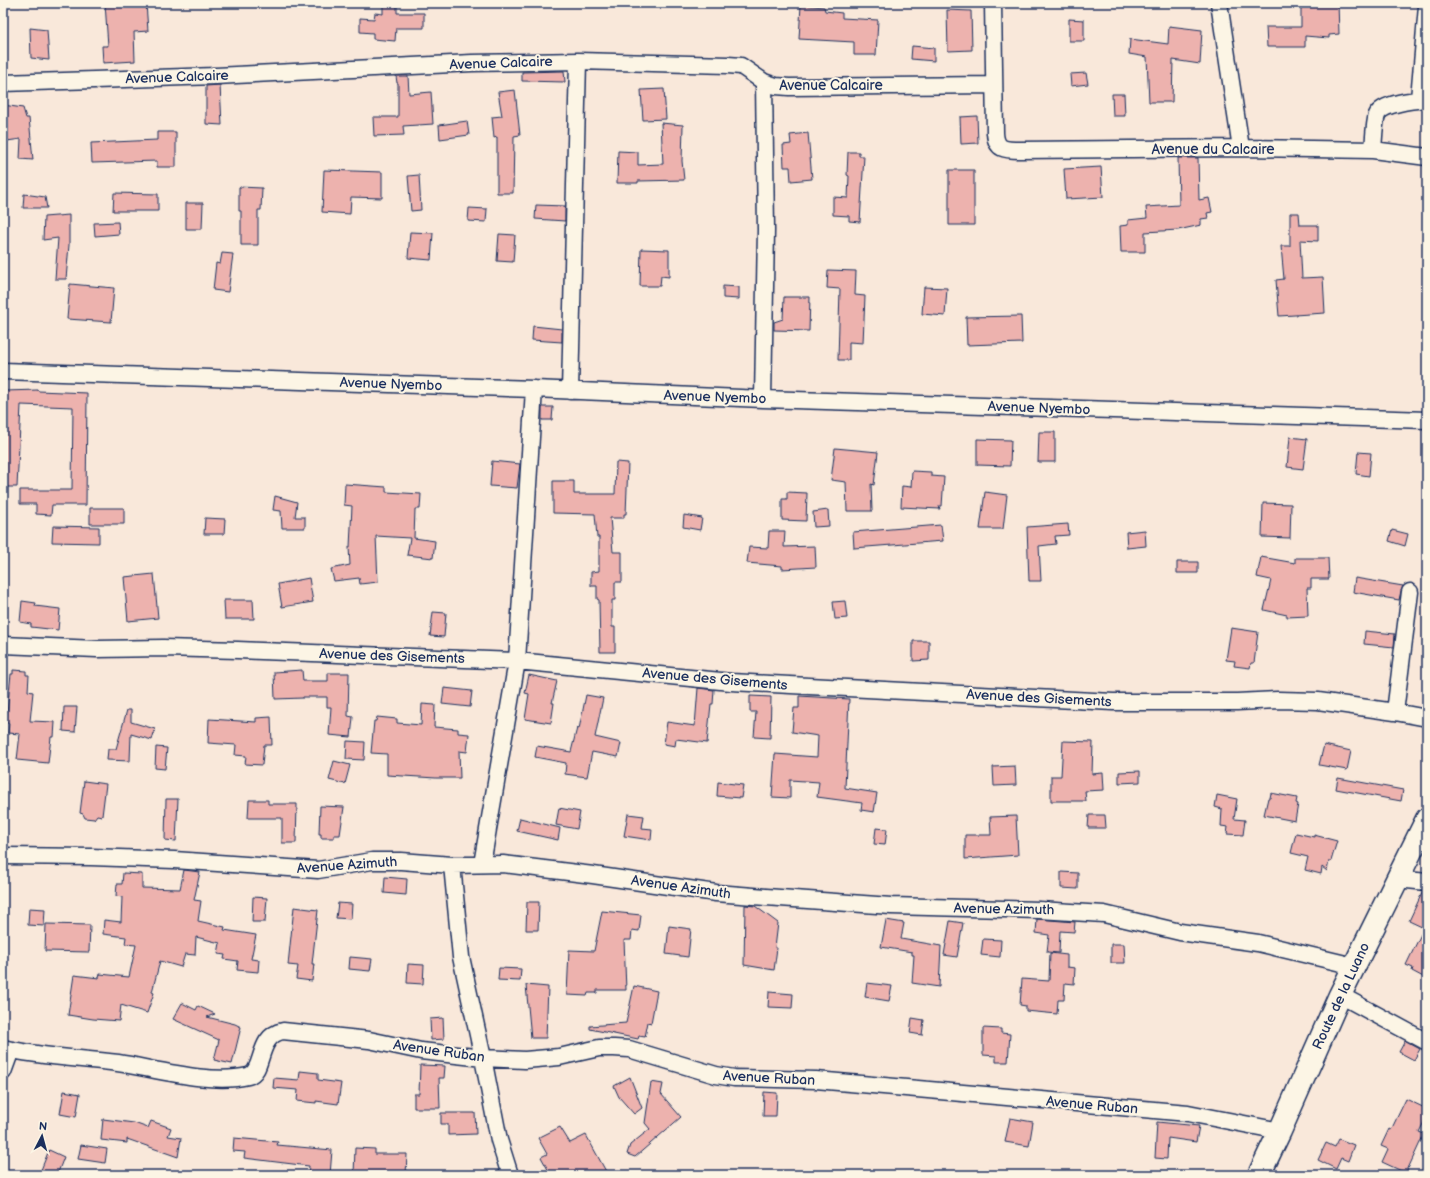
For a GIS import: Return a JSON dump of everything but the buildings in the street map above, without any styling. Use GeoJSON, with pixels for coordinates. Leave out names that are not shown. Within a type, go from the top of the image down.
{"type":"FeatureCollection","features":[{"type":"Feature","properties":{"kind":"street"},"geometry":{"type":"LineString","coordinates":[[993,3],[993,85]]}},
{"type":"Feature","properties":{"kind":"street"},"geometry":{"type":"LineString","coordinates":[[1219,3],[1241,148]]}},
{"type":"Feature","properties":{"kind":"street"},"geometry":{"type":"LineString","coordinates":[[1373,150],[1376,120],[1381,109],[1393,104],[1423,99],[1427,6]]}},
{"type":"Feature","properties":{"kind":"street"},"geometry":{"type":"LineString","coordinates":[[570,391],[577,170],[578,60]]}},
{"type":"Feature","properties":{"kind":"street","name":"Avenue Calcaire"},"geometry":{"type":"LineString","coordinates":[[3,83],[216,76],[472,63],[578,60],[742,66],[764,82],[776,86],[789,87],[993,85]]}},
{"type":"Feature","properties":{"kind":"street"},"geometry":{"type":"LineString","coordinates":[[762,399],[766,230],[764,82]]}},
{"type":"Feature","properties":{"kind":"street","name":"Avenue du Calcaire"},"geometry":{"type":"LineString","coordinates":[[993,85],[996,143],[1000,147],[1009,150],[1241,148],[1373,150],[1427,157]]}},
{"type":"Feature","properties":{"kind":"street","name":"Avenue Nyembo"},"geometry":{"type":"LineString","coordinates":[[3,370],[534,389],[762,399],[1427,420]]}},
{"type":"Feature","properties":{"kind":"street"},"geometry":{"type":"LineString","coordinates":[[482,864],[517,661],[534,389]]}},
{"type":"Feature","properties":{"kind":"street"},"geometry":{"type":"LineString","coordinates":[[1395,712],[1410,592]]}},
{"type":"Feature","properties":{"kind":"street","name":"Avenue des Gisements"},"geometry":{"type":"LineString","coordinates":[[3,645],[96,649],[163,648],[238,650],[517,661],[731,682],[1113,702],[1237,702],[1278,700],[1318,702],[1395,712],[1427,718]]}},
{"type":"Feature","properties":{"kind":"street","name":"Route de la Luano"},"geometry":{"type":"LineString","coordinates":[[1259,1175],[1340,995],[1427,819]]}},
{"type":"Feature","properties":{"kind":"street","name":"Avenue Azimuth"},"geometry":{"type":"LineString","coordinates":[[3,856],[174,860],[305,870],[318,870],[372,861],[401,861],[452,865],[482,864],[544,869],[759,897],[899,907],[1040,910],[1104,914],[1180,932],[1258,943],[1354,966]]}},
{"type":"Feature","properties":{"kind":"street"},"geometry":{"type":"LineString","coordinates":[[452,865],[461,958],[499,1140],[510,1175]]}},
{"type":"Feature","properties":{"kind":"street"},"geometry":{"type":"LineString","coordinates":[[1397,879],[1427,882]]}},
{"type":"Feature","properties":{"kind":"street"},"geometry":{"type":"LineString","coordinates":[[1340,995],[1427,1042]]}},
{"type":"Feature","properties":{"kind":"street","name":"Avenue Ruban"},"geometry":{"type":"LineString","coordinates":[[7,1049],[118,1063],[194,1076],[221,1078],[240,1077],[250,1075],[254,1072],[267,1041],[274,1034],[283,1031],[369,1040],[421,1051],[483,1058],[540,1060],[599,1048],[614,1048],[629,1049],[716,1075],[734,1078],[816,1080],[1188,1113],[1280,1131]]}},
{"type":"Feature","properties":{"kind":"street"},"geometry":{"type":"LineString","coordinates":[[3,1072],[7,1049]]}}]}
